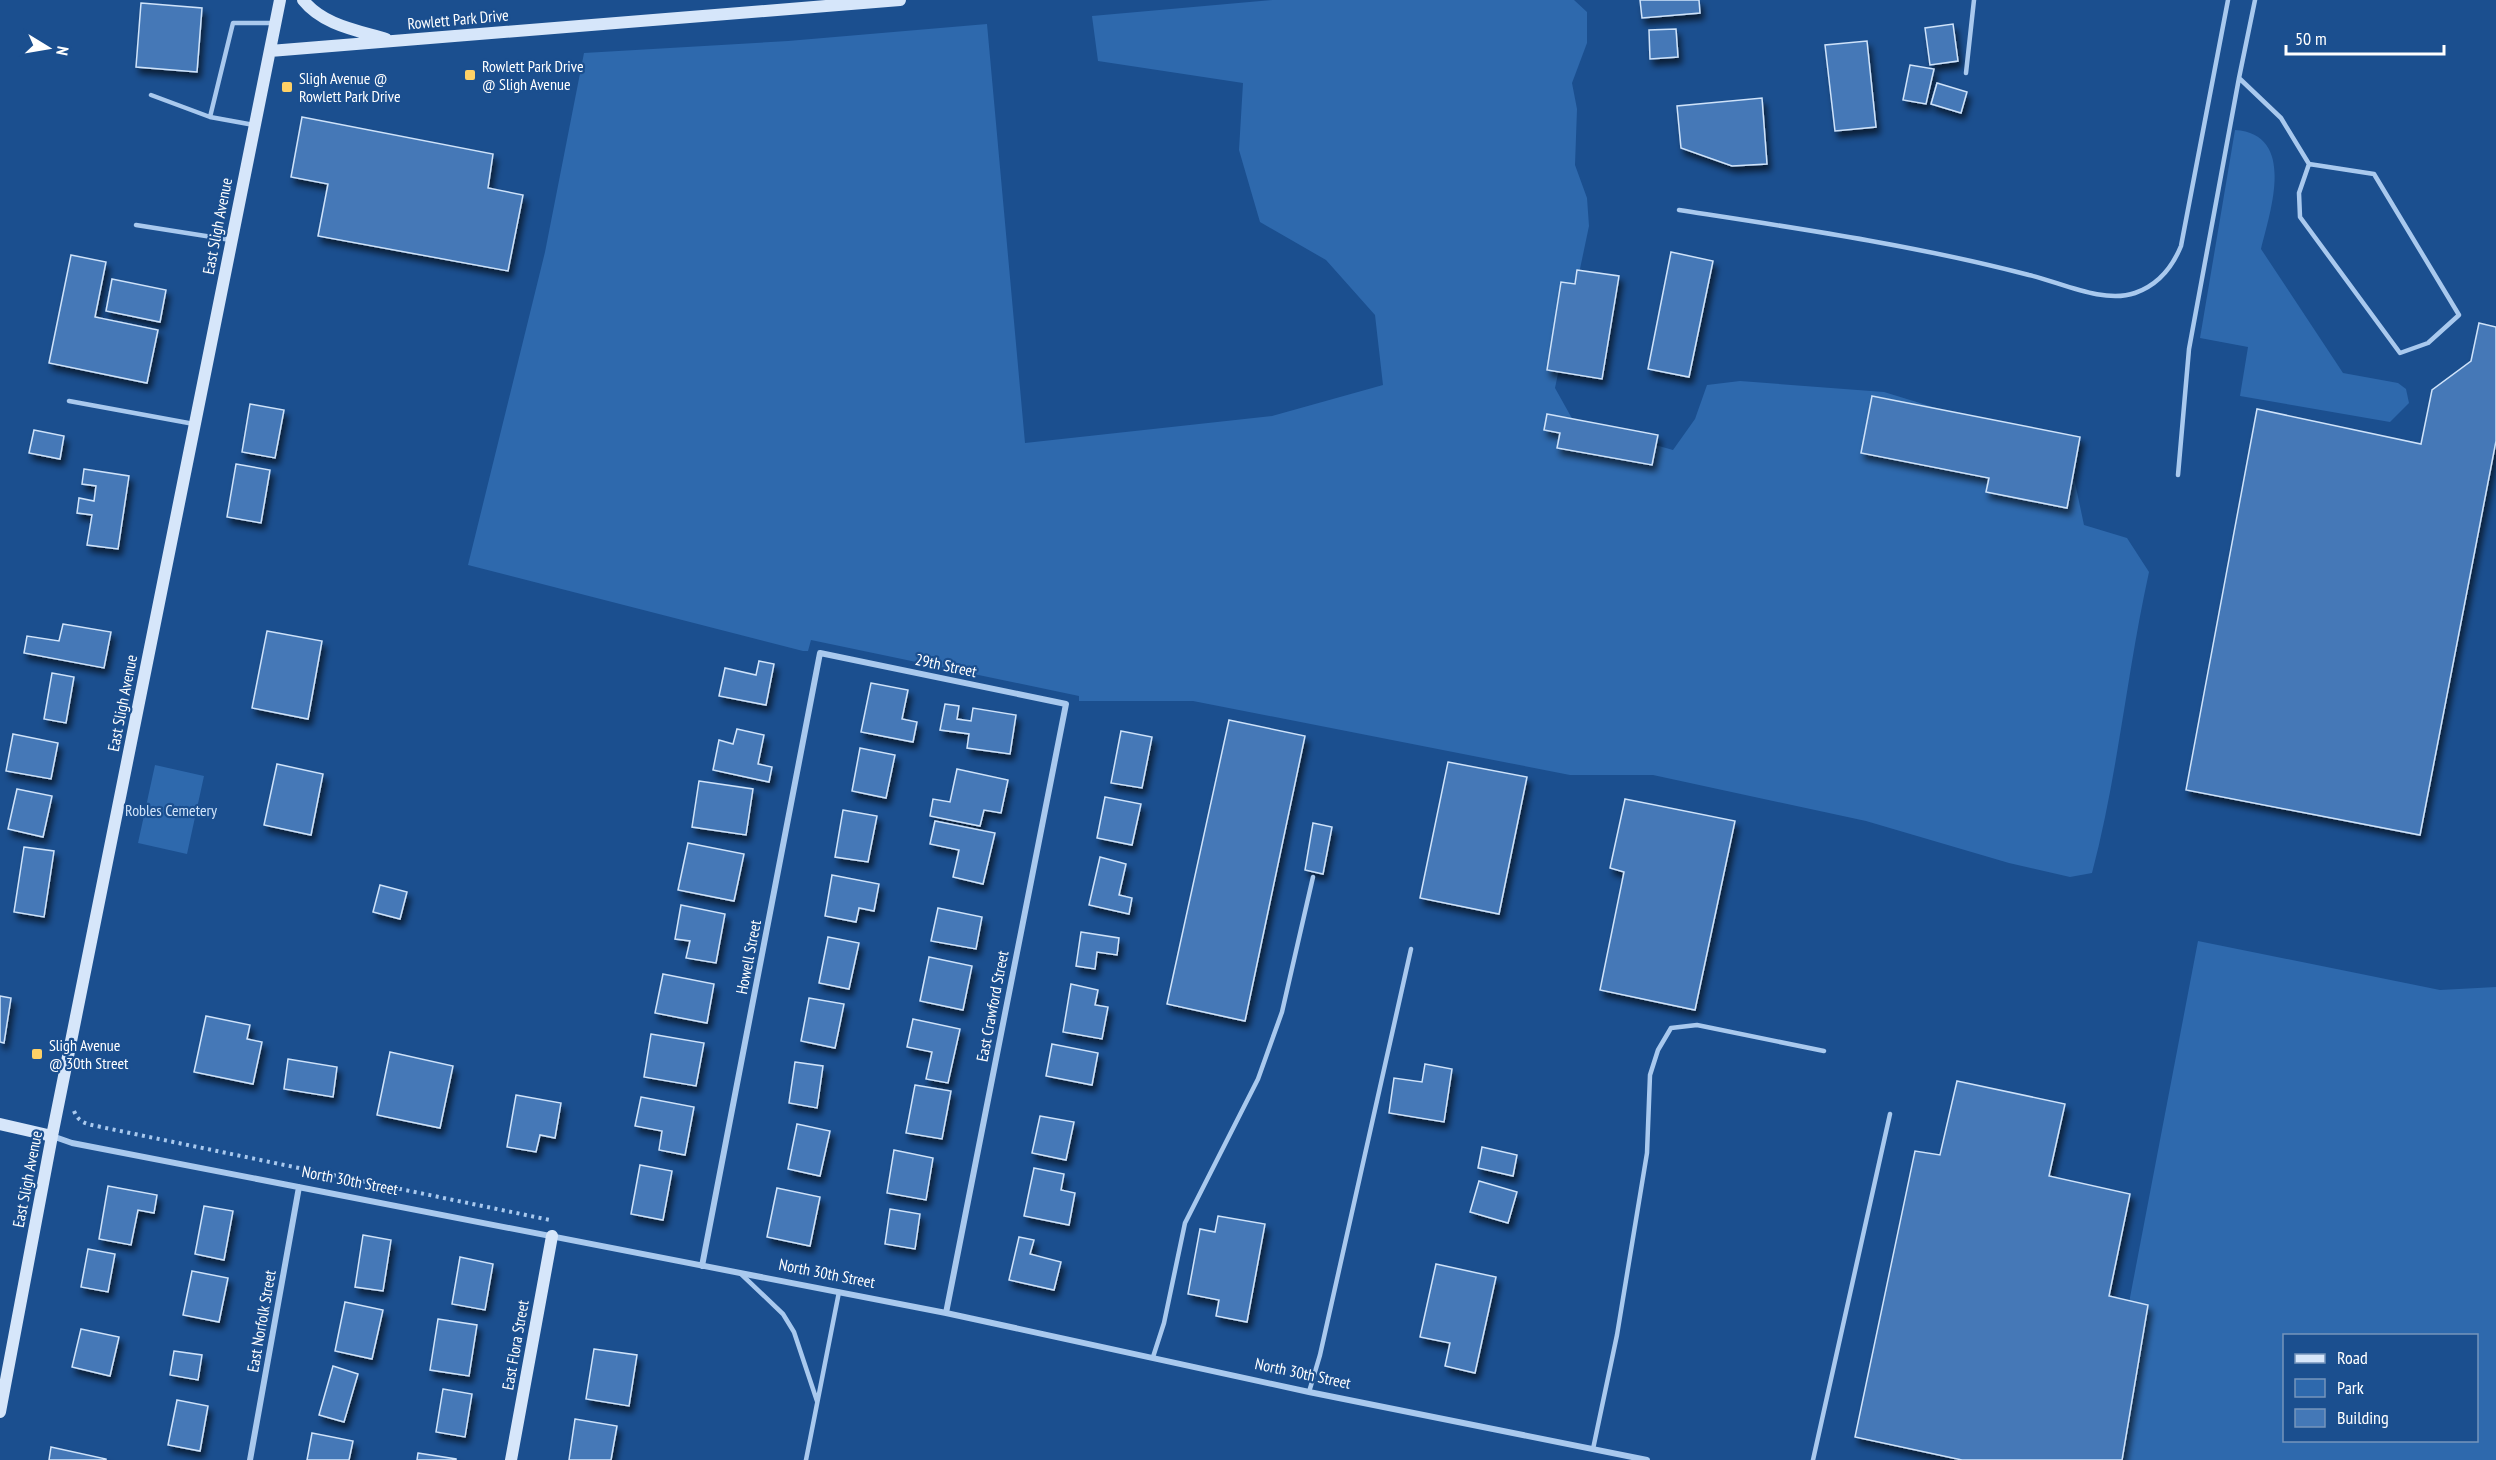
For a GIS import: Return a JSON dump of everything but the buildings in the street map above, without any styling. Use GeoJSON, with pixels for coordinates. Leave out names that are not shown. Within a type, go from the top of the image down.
{"type":"FeatureCollection","features":[{"type":"Feature","properties":{"kind":"street","name":"East Sligh Avenue"},"geometry":{"type":"LineString","coordinates":[[0,1412],[52,1136],[280,0]]}},
{"type":"Feature","properties":{"kind":"street"},"geometry":{"type":"LineString","coordinates":[[303,0],[315,13],[335,24],[392,41]]}},
{"type":"Feature","properties":{"kind":"street","name":"Rowlett Park Drive"},"geometry":{"type":"LineString","coordinates":[[270,51],[900,0]]}},
{"type":"Feature","properties":{"kind":"street","name":"29th Street"},"geometry":{"type":"LineString","coordinates":[[820,653],[1066,704]]}},
{"type":"Feature","properties":{"kind":"street","name":"Howell Street"},"geometry":{"type":"LineString","coordinates":[[702,1266],[820,653]]}},
{"type":"Feature","properties":{"kind":"street","name":"East Crawford Street"},"geometry":{"type":"LineString","coordinates":[[946,1313],[1066,704]]}},
{"type":"Feature","properties":{"kind":"street","name":"North 30th Street"},"geometry":{"type":"LineString","coordinates":[[0,1124],[72,1143],[946,1313],[1309,1392],[1647,1460]]}},
{"type":"Feature","properties":{"kind":"street","name":"East Norfolk Street"},"geometry":{"type":"LineString","coordinates":[[249,1460],[299,1187]]}},
{"type":"Feature","properties":{"kind":"street","name":"East Flora Street"},"geometry":{"type":"LineString","coordinates":[[511,1460],[552,1236]]}},
{"type":"Feature","properties":{"kind":"lane"},"geometry":{"type":"LineString","coordinates":[[1966,73],[1974,0]]}},
{"type":"Feature","properties":{"kind":"lane"},"geometry":{"type":"LineString","coordinates":[[1679,210],[1917,250],[2030,275],[2094,295],[2134,293],[2158,280],[2172,267],[2181,246],[2228,0]]}},
{"type":"Feature","properties":{"kind":"lane"},"geometry":{"type":"LineString","coordinates":[[2178,475],[2189,349],[2255,0]]}},
{"type":"Feature","properties":{"kind":"lane"},"geometry":{"type":"LineString","coordinates":[[210,117],[233,23],[275,23]]}},
{"type":"Feature","properties":{"kind":"lane"},"geometry":{"type":"LineString","coordinates":[[2240,78],[2282,118],[2309,164],[2299,193],[2300,217],[2400,353],[2428,343],[2459,315],[2374,174],[2309,164]]}},
{"type":"Feature","properties":{"kind":"lane"},"geometry":{"type":"LineString","coordinates":[[151,95],[210,117],[255,125]]}},
{"type":"Feature","properties":{"kind":"lane"},"geometry":{"type":"LineString","coordinates":[[136,225],[231,240]]}},
{"type":"Feature","properties":{"kind":"lane"},"geometry":{"type":"LineString","coordinates":[[69,401],[194,424]]}},
{"type":"Feature","properties":{"kind":"lane"},"geometry":{"type":"LineString","coordinates":[[1153,1357],[1164,1323],[1185,1223],[1258,1078],[1282,1012],[1313,877]]}},
{"type":"Feature","properties":{"kind":"lane"},"geometry":{"type":"LineString","coordinates":[[1309,1392],[1320,1355],[1411,948]]}},
{"type":"Feature","properties":{"kind":"lane"},"geometry":{"type":"LineString","coordinates":[[1593,1449],[1617,1335],[1647,1154],[1650,1075],[1658,1050],[1671,1028],[1697,1025],[1824,1051]]}},
{"type":"Feature","properties":{"kind":"lane"},"geometry":{"type":"LineString","coordinates":[[1812,1460],[1890,1114]]}},
{"type":"Feature","properties":{"kind":"lane"},"geometry":{"type":"LineString","coordinates":[[740,1273],[783,1314],[794,1332],[818,1402]]}},
{"type":"Feature","properties":{"kind":"lane"},"geometry":{"type":"LineString","coordinates":[[806,1460],[839,1292]]}},
{"type":"Feature","properties":{"kind":"green space"},"geometry":{"type":"Polygon","coordinates":[[[1272,0],[1574,0],[1587,12],[1587,43],[1572,83],[1577,109],[1575,165],[1587,198],[1589,226],[1555,388],[1574,422],[1673,450],[1695,419],[1707,385],[1740,381],[1884,392],[2024,435],[2074,478],[2084,525],[2127,538],[2149,572],[2109,798],[2092,873],[2070,877],[2009,863],[1866,821],[1653,775],[1570,775],[1193,701],[1079,701],[1079,696],[811,640],[808,651],[803,651],[468,565],[545,252],[584,53],[788,41],[987,24],[1025,443],[1272,416],[1383,385],[1375,315],[1326,260],[1260,222],[1239,150],[1243,83],[1098,61],[1092,16],[1272,0]]]}},
{"type":"Feature","properties":{"kind":"green space"},"geometry":{"type":"Polygon","coordinates":[[[2235,130],[2254,135],[2266,145],[2273,160],[2275,177],[2273,196],[2261,249],[2343,373],[2398,383],[2406,389],[2409,403],[2390,422],[2240,396],[2248,347],[2200,338],[2235,130]]]}},
{"type":"Feature","properties":{"kind":"green space","name":"Robles Cemetery"},"geometry":{"type":"Polygon","coordinates":[[[155,765],[204,776],[187,854],[138,843],[155,765]]]}},
{"type":"Feature","properties":{"kind":"green space"},"geometry":{"type":"Polygon","coordinates":[[[2198,941],[2440,990],[2496,987],[2496,1460],[2099,1460],[2198,941]]]}},
{"type":"Feature","properties":{"kind":"place","name":"Rowlett Park Drive @ Sligh Avenue"},"geometry":{"type":"Point","coordinates":[470,75]}},
{"type":"Feature","properties":{"kind":"place","name":"Sligh Avenue @ Rowlett Park Drive"},"geometry":{"type":"Point","coordinates":[287,87]}},
{"type":"Feature","properties":{"kind":"place","name":"Sligh Avenue @ 30th Street"},"geometry":{"type":"Point","coordinates":[37,1054]}}]}
